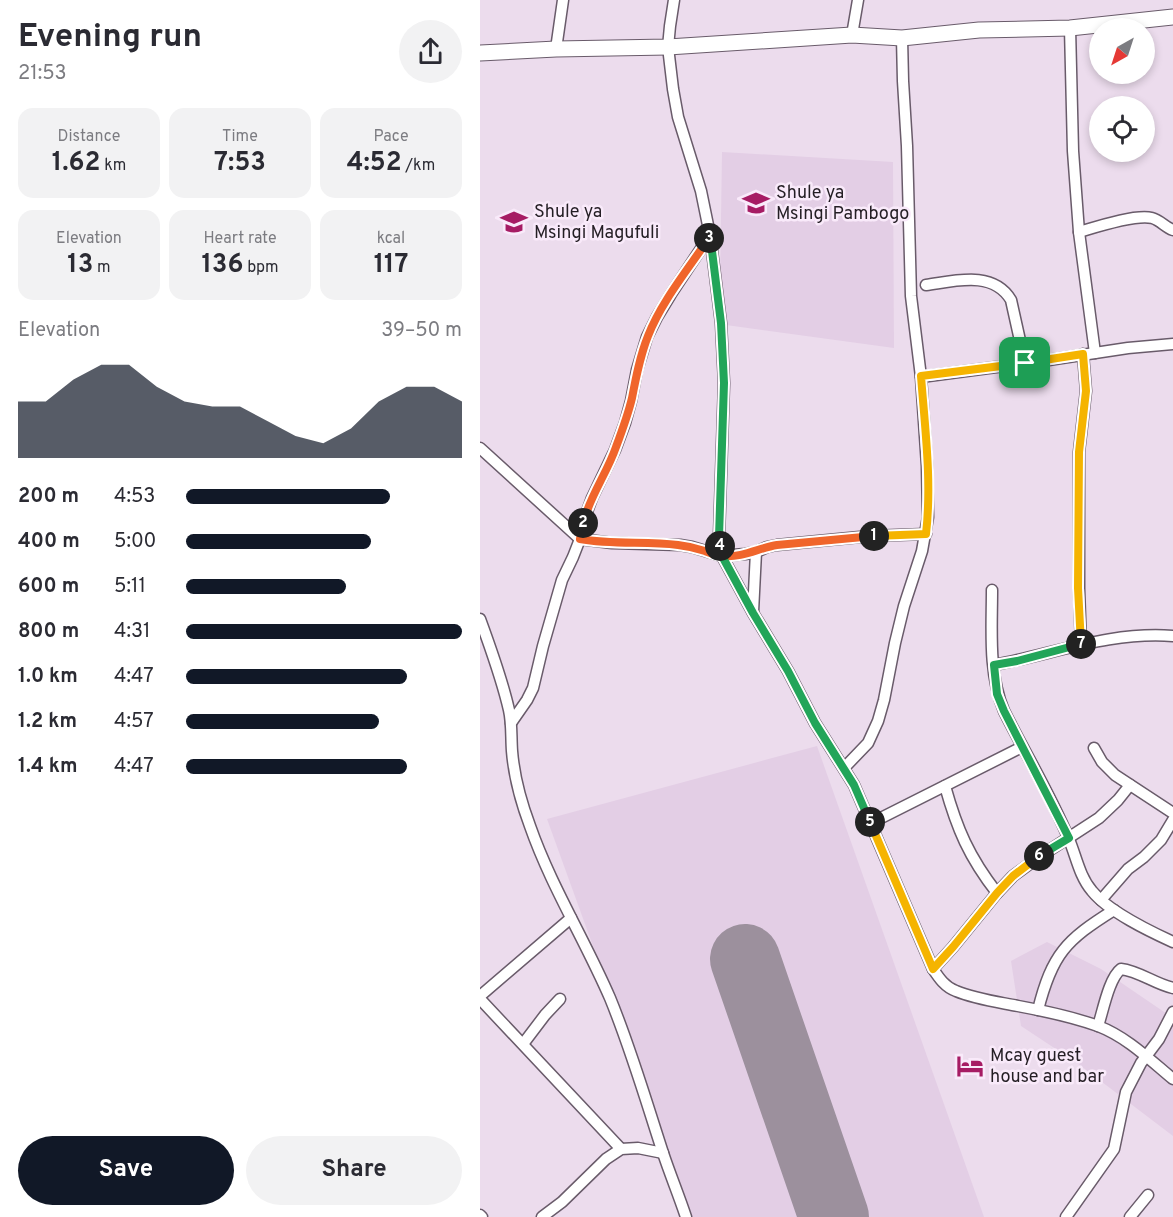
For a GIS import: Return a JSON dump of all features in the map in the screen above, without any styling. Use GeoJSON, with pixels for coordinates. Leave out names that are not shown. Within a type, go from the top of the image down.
{"type":"FeatureCollection","features":[{"type":"Feature","properties":{"kind":"street"},"geometry":{"type":"LineString","coordinates":[[556,49],[563,0]]}},
{"type":"Feature","properties":{"kind":"street"},"geometry":{"type":"LineString","coordinates":[[674,0],[668,47],[673,89],[678,117],[701,191],[710,235],[721,323],[724,383],[719,537],[722,556],[815,723],[854,785],[933,969],[944,984],[955,991],[1098,1026],[1122,1038],[1173,1079]]}},
{"type":"Feature","properties":{"kind":"street"},"geometry":{"type":"LineString","coordinates":[[852,35],[858,0]]}},
{"type":"Feature","properties":{"kind":"street"},"geometry":{"type":"LineString","coordinates":[[480,53],[668,47],[852,35],[902,38],[979,30],[1070,28],[1173,17]]}},
{"type":"Feature","properties":{"kind":"street"},"geometry":{"type":"LineString","coordinates":[[1070,28],[1073,151],[1087,302],[1089,353],[1079,452],[1078,588],[1081,644]]}},
{"type":"Feature","properties":{"kind":"street"},"geometry":{"type":"LineString","coordinates":[[844,768],[868,743],[879,721],[895,643],[922,551],[928,517],[921,376],[914,330],[910,275],[902,38]]}},
{"type":"Feature","properties":{"kind":"street"},"geometry":{"type":"LineString","coordinates":[[1079,232],[1105,224],[1144,218],[1152,218],[1173,230]]}},
{"type":"Feature","properties":{"kind":"street"},"geometry":{"type":"LineString","coordinates":[[511,723],[533,688],[562,580],[580,539],[592,498],[625,423],[647,337],[666,302],[710,235]]}},
{"type":"Feature","properties":{"kind":"street"},"geometry":{"type":"LineString","coordinates":[[926,285],[978,280],[998,286],[1011,300],[1025,363]]}},
{"type":"Feature","properties":{"kind":"street"},"geometry":{"type":"LineString","coordinates":[[921,376],[1173,344]]}},
{"type":"Feature","properties":{"kind":"street"},"geometry":{"type":"LineString","coordinates":[[480,448],[580,539],[612,543],[680,545],[722,556],[756,552],[777,545],[870,536],[926,534]]}},
{"type":"Feature","properties":{"kind":"street"},"geometry":{"type":"LineString","coordinates":[[753,613],[756,552]]}},
{"type":"Feature","properties":{"kind":"street"},"geometry":{"type":"LineString","coordinates":[[992,590],[997,694],[1069,838],[1082,875],[1092,891],[1114,910],[1173,942]]}},
{"type":"Feature","properties":{"kind":"street"},"geometry":{"type":"LineString","coordinates":[[480,619],[505,696],[511,723],[512,751],[522,801],[539,850],[600,976],[631,1051],[686,1217]]}},
{"type":"Feature","properties":{"kind":"street"},"geometry":{"type":"LineString","coordinates":[[994,665],[1081,644],[1157,634],[1173,636]]}},
{"type":"Feature","properties":{"kind":"street"},"geometry":{"type":"LineString","coordinates":[[871,823],[1022,747]]}},
{"type":"Feature","properties":{"kind":"street"},"geometry":{"type":"LineString","coordinates":[[1094,748],[1108,768],[1173,813]]}},
{"type":"Feature","properties":{"kind":"street"},"geometry":{"type":"LineString","coordinates":[[933,969],[1013,876],[1098,818],[1118,800],[1130,785]]}},
{"type":"Feature","properties":{"kind":"street"},"geometry":{"type":"LineString","coordinates":[[945,786],[954,818],[967,849],[997,893]]}},
{"type":"Feature","properties":{"kind":"street"},"geometry":{"type":"LineString","coordinates":[[1101,900],[1128,869],[1161,840],[1173,820]]}},
{"type":"Feature","properties":{"kind":"street"},"geometry":{"type":"LineString","coordinates":[[1038,1010],[1048,975],[1068,944],[1093,923],[1114,910]]}},
{"type":"Feature","properties":{"kind":"street"},"geometry":{"type":"LineString","coordinates":[[571,918],[480,998],[621,1149]]}},
{"type":"Feature","properties":{"kind":"street"},"geometry":{"type":"LineString","coordinates":[[1098,1026],[1115,973],[1121,969],[1173,988]]}},
{"type":"Feature","properties":{"kind":"street"},"geometry":{"type":"LineString","coordinates":[[523,1044],[560,999]]}},
{"type":"Feature","properties":{"kind":"street"},"geometry":{"type":"LineString","coordinates":[[1066,1217],[1113,1149],[1126,1092],[1173,1012]]}},
{"type":"Feature","properties":{"kind":"street"},"geometry":{"type":"LineString","coordinates":[[542,1217],[562,1202],[606,1159],[621,1149],[638,1148],[663,1153]]}},
{"type":"Feature","properties":{"kind":"street"},"geometry":{"type":"LineString","coordinates":[[1130,1217],[1148,1195]]}},
{"type":"Feature","properties":{"kind":"shaded area"},"geometry":{"type":"Polygon","coordinates":[[[722,152],[893,162],[894,348],[726,325],[720,286],[722,152]]]}},
{"type":"Feature","properties":{"kind":"shaded area"},"geometry":{"type":"Polygon","coordinates":[[[817,746],[984,1217],[691,1217],[547,819],[817,746]]]}},
{"type":"Feature","properties":{"kind":"shaded area"},"geometry":{"type":"Polygon","coordinates":[[[1047,942],[1101,969],[1173,1018],[1173,1136],[1077,1063],[1021,1026],[1011,961],[1047,942]]]}},
{"type":"Feature","properties":{"kind":"runway"},"geometry":{"type":"LineString","coordinates":[[745,959],[834,1217]]}},
{"type":"Feature","properties":{"kind":"place","name":"Shule ya Msingi Pambogo"},"geometry":{"type":"Point","coordinates":[756,203]}},
{"type":"Feature","properties":{"kind":"place","name":"Shule ya Msingi Magufuli"},"geometry":{"type":"Point","coordinates":[514,222]}},
{"type":"Feature","properties":{"kind":"place","name":"Mcay guest house and bar"},"geometry":{"type":"Point","coordinates":[970,1066]}},
{"type":"Feature","properties":{"kind":"route"},"geometry":{"type":"LineString","coordinates":[[1025,363],[921,376],[928,494],[926,534],[870,536],[777,545],[756,552],[722,556],[692,547],[665,543],[612,543],[580,539],[592,498],[625,423],[637,370],[651,327],[710,235],[721,323],[724,383],[719,537],[722,556],[815,723],[854,785],[933,969],[1013,876],[1069,838],[1004,711],[997,694],[994,665],[1081,644],[1078,588],[1079,452],[1086,378],[1083,354],[1025,363]]}}]}
